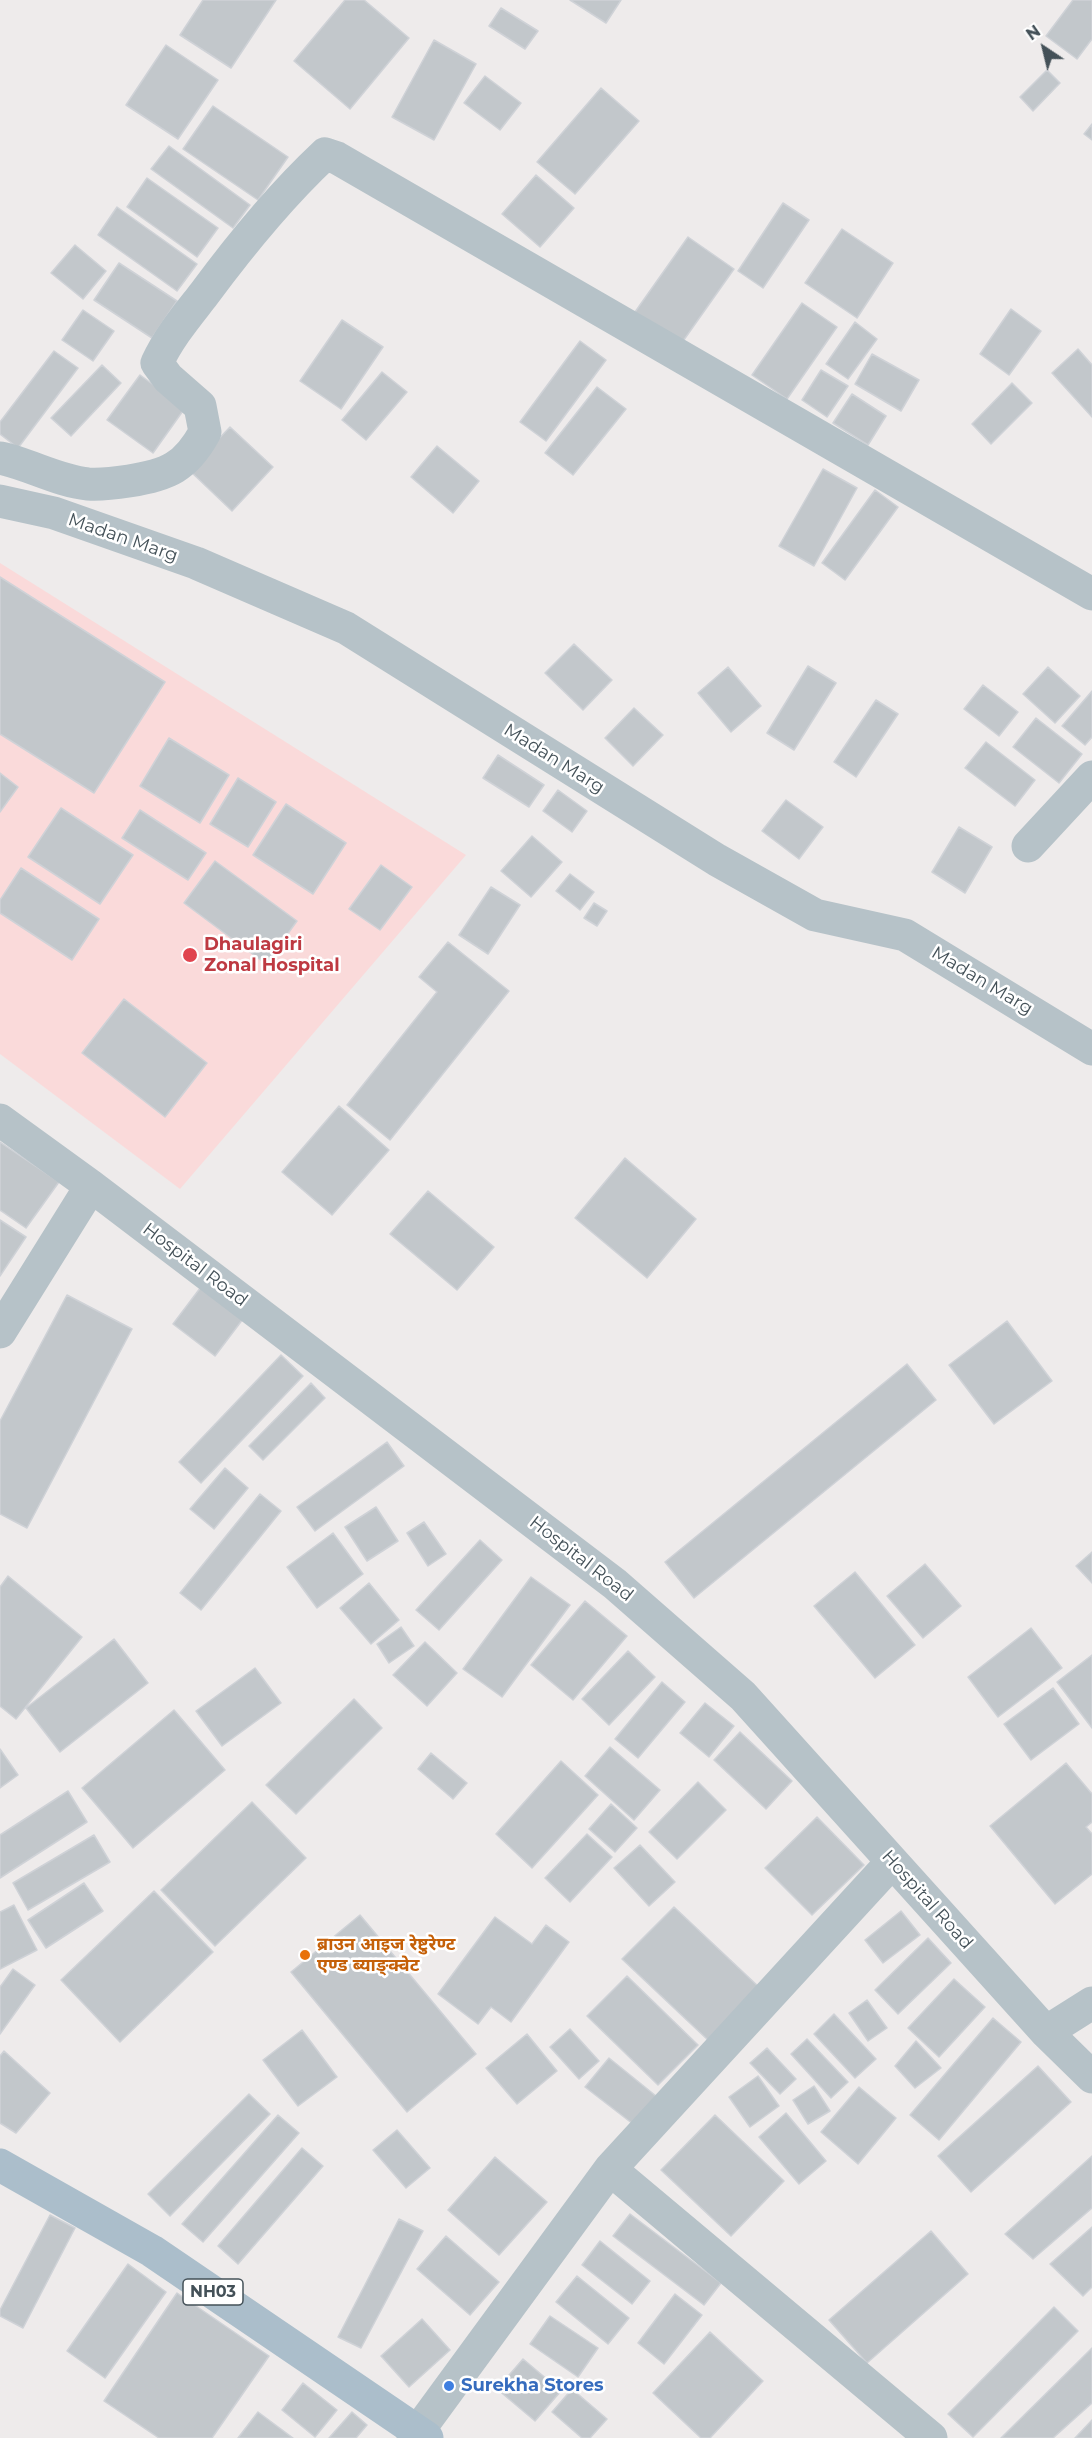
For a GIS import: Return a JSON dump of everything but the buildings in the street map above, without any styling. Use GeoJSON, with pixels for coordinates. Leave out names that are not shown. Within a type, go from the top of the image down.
{"type":"FeatureCollection","features":[{"type":"Feature","properties":{"kind":"main road","name":"NH03"},"geometry":{"type":"LineString","coordinates":[[0,2165],[152,2251],[420,2436]]}},
{"type":"Feature","properties":{"kind":"street"},"geometry":{"type":"LineString","coordinates":[[0,458],[87,484],[156,477],[174,469],[188,457],[206,432],[200,406],[168,378],[157,363],[166,344],[221,270],[295,182],[325,154],[337,158],[1092,594]]}},
{"type":"Feature","properties":{"kind":"street","name":"Madan Marg"},"geometry":{"type":"LineString","coordinates":[[0,501],[54,513],[196,563],[345,628],[717,860],[815,915],[905,935],[1092,1049]]}},
{"type":"Feature","properties":{"kind":"street"},"geometry":{"type":"LineString","coordinates":[[1028,846],[1092,777]]}},
{"type":"Feature","properties":{"kind":"street","name":"Hospital Road"},"geometry":{"type":"LineString","coordinates":[[0,1120],[91,1186],[615,1584],[743,1696],[1046,2032],[1092,2078]]}},
{"type":"Feature","properties":{"kind":"street"},"geometry":{"type":"LineString","coordinates":[[0,1332],[91,1186]]}},
{"type":"Feature","properties":{"kind":"street"},"geometry":{"type":"LineString","coordinates":[[420,2436],[610,2169],[892,1862]]}},
{"type":"Feature","properties":{"kind":"street"},"geometry":{"type":"LineString","coordinates":[[1046,2032],[1092,2003]]}},
{"type":"Feature","properties":{"kind":"street"},"geometry":{"type":"LineString","coordinates":[[610,2169],[931,2438]]}},
{"type":"Feature","properties":{"kind":"shaded area","name":"Dhaulagiri Zonal Hospital"},"geometry":{"type":"Polygon","coordinates":[[[0,563],[466,855],[180,1189],[0,1054],[0,563]]]}},
{"type":"Feature","properties":{"kind":"place","name":"Dhaulagiri Zonal Hospital"},"geometry":{"type":"Point","coordinates":[190,955]}},
{"type":"Feature","properties":{"kind":"place","name":"ब्राउन आइज रेष्टुरेण्ट एण्ड ब्याङ्क्वेट"},"geometry":{"type":"Point","coordinates":[305,1955]}},
{"type":"Feature","properties":{"kind":"place","name":"Surekha Stores"},"geometry":{"type":"Point","coordinates":[449,2386]}}]}
